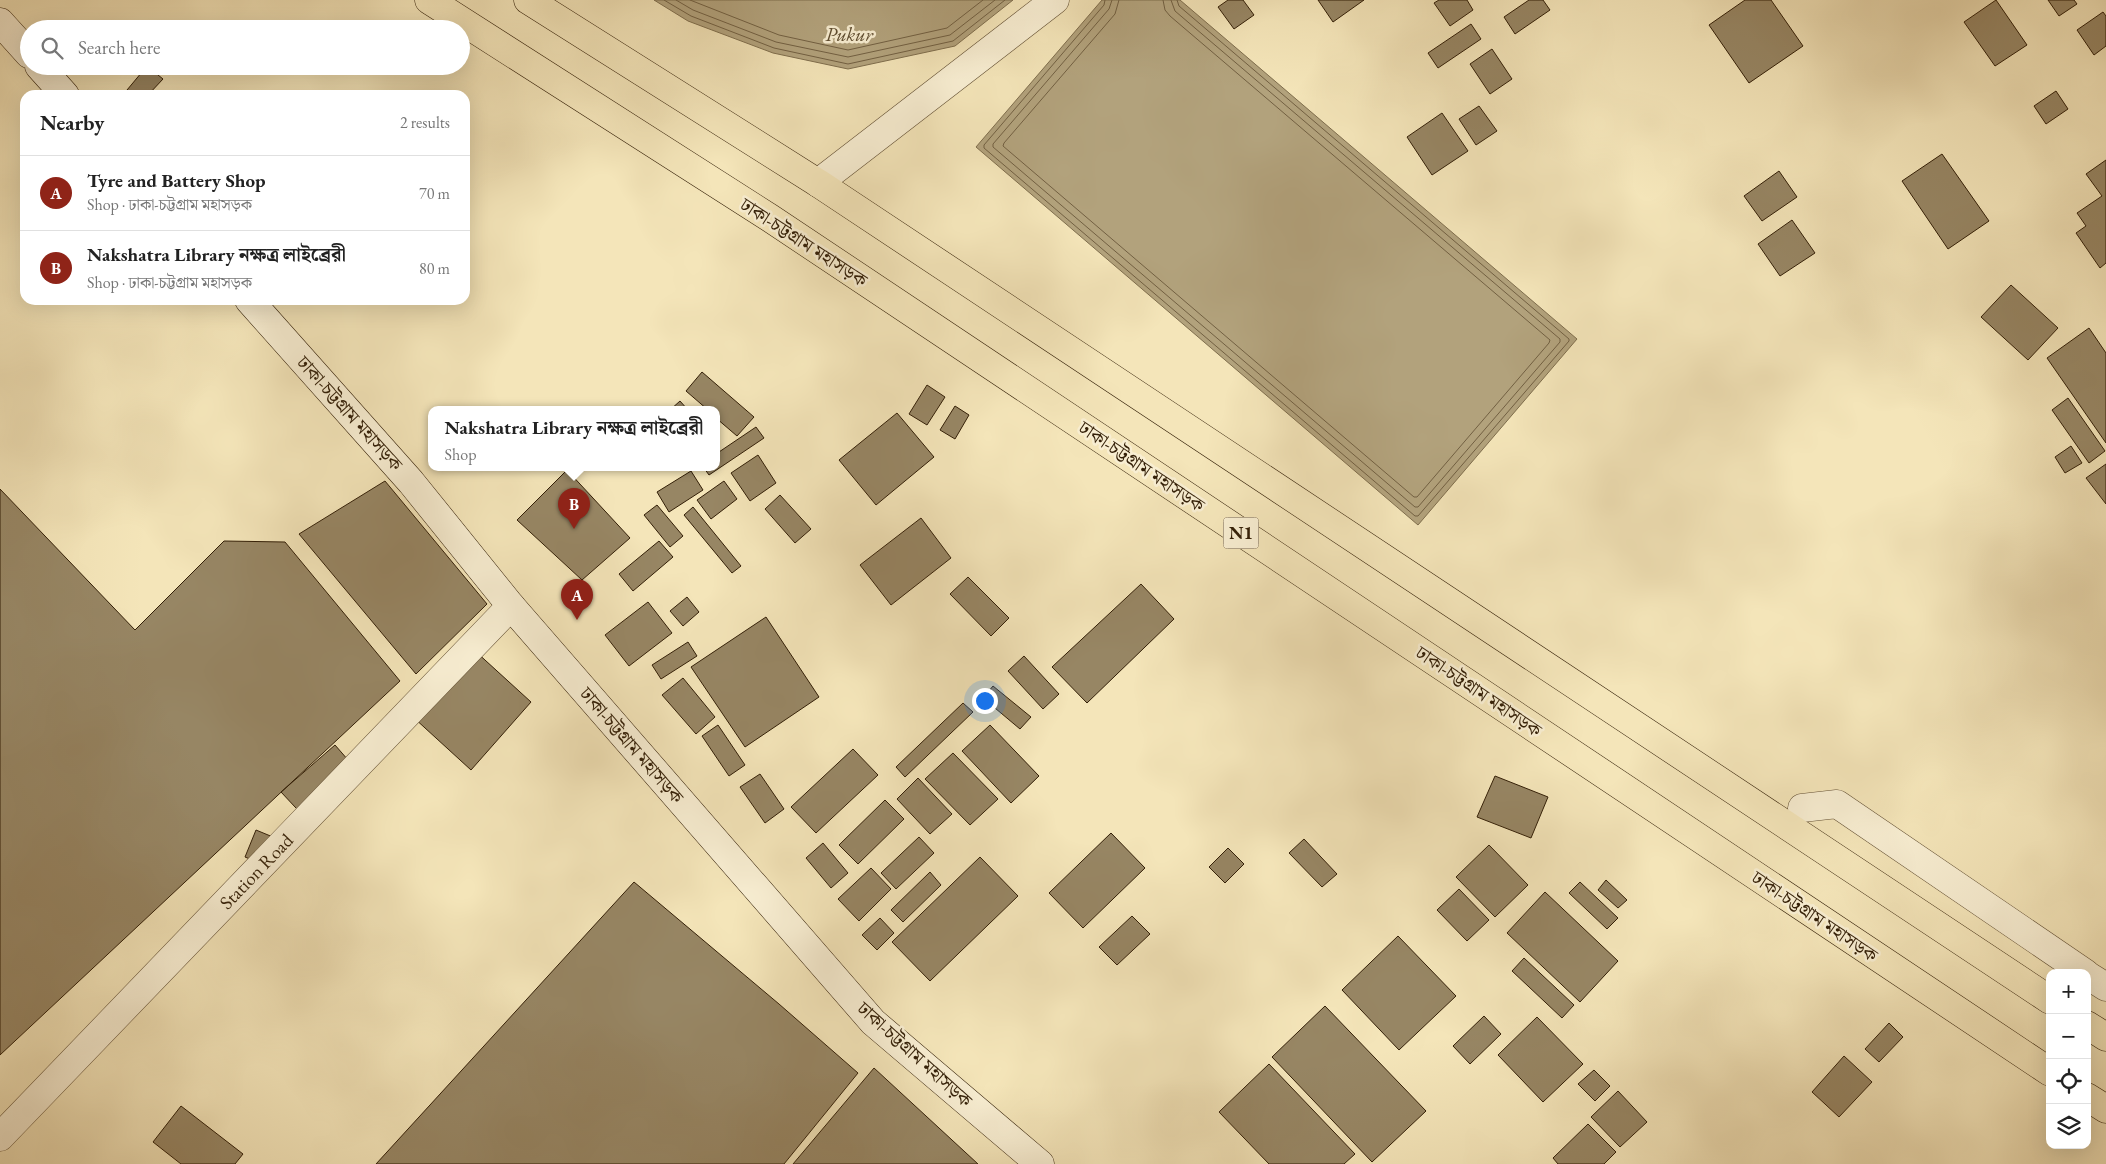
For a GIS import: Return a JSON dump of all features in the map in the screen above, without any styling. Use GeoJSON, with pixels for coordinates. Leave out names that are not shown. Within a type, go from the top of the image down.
{"type":"FeatureCollection","features":[{"type":"Feature","properties":{"kind":"highway","name":"ঢাকা-চট্টগ্রাম মহাসড়ক"},"geometry":{"type":"LineString","coordinates":[[429,0],[460,20]]}},
{"type":"Feature","properties":{"kind":"highway"},"geometry":{"type":"LineString","coordinates":[[528,0],[818,183],[2046,997]]}},
{"type":"Feature","properties":{"kind":"highway","name":"ঢাকা-চট্টগ্রাম মহাসড়ক"},"geometry":{"type":"LineString","coordinates":[[470,26],[770,218],[2046,1069]]}},
{"type":"Feature","properties":{"kind":"highway"},"geometry":{"type":"LineString","coordinates":[[2091,1028],[2106,1038]]}},
{"type":"Feature","properties":{"kind":"highway"},"geometry":{"type":"LineString","coordinates":[[2091,1100],[2106,1110]]}},
{"type":"Feature","properties":{"kind":"street"},"geometry":{"type":"LineString","coordinates":[[818,183],[1055,0]]}},
{"type":"Feature","properties":{"kind":"street"},"geometry":{"type":"LineString","coordinates":[[0,22],[20,44]]}},
{"type":"Feature","properties":{"kind":"street"},"geometry":{"type":"LineString","coordinates":[[48,75],[61,90]]}},
{"type":"Feature","properties":{"kind":"street","name":"ঢাকা-চট্টগ্রাম মহাসড়ক"},"geometry":{"type":"LineString","coordinates":[[252,305],[411,482],[511,606],[873,1022],[1040,1164]]}},
{"type":"Feature","properties":{"kind":"street","name":"Station Road"},"geometry":{"type":"LineString","coordinates":[[0,1137],[511,606]]}},
{"type":"Feature","properties":{"kind":"street"},"geometry":{"type":"LineString","coordinates":[[1802,808],[1837,804],[2079,969]]}},
{"type":"Feature","properties":{"kind":"street"},"geometry":{"type":"LineString","coordinates":[[2091,977],[2106,987]]}},
{"type":"Feature","properties":{"kind":"water","name":"Pukur"},"geometry":{"type":"Polygon","coordinates":[[[654,0],[1013,0],[955,46],[848,69],[773,53],[688,21],[654,0]]]}},
{"type":"Feature","properties":{"kind":"water"},"geometry":{"type":"Polygon","coordinates":[[[1102,0],[1180,0],[1577,339],[1418,525],[976,147],[1102,0]]]}},
{"type":"Feature","properties":{"kind":"building"},"geometry":{"type":"Polygon","coordinates":[[[1228,0],[1243,0],[1254,15],[1234,29],[1218,7],[1228,0]]]}},
{"type":"Feature","properties":{"kind":"building"},"geometry":{"type":"Polygon","coordinates":[[[1318,0],[1364,0],[1333,22],[1318,0]]]}},
{"type":"Feature","properties":{"kind":"building"},"geometry":{"type":"Polygon","coordinates":[[[1439,0],[1467,0],[1473,10],[1450,26],[1434,3],[1439,0]]]}},
{"type":"Feature","properties":{"kind":"building"},"geometry":{"type":"Polygon","coordinates":[[[1529,0],[1543,0],[1550,10],[1515,34],[1504,17],[1529,0]]]}},
{"type":"Feature","properties":{"kind":"building"},"geometry":{"type":"Polygon","coordinates":[[[1745,0],[1771,0],[1803,46],[1749,83],[1709,25],[1745,0]]]}},
{"type":"Feature","properties":{"kind":"building"},"geometry":{"type":"Polygon","coordinates":[[[1996,0],[2027,45],[1995,66],[1964,22],[1996,0]]]}},
{"type":"Feature","properties":{"kind":"building"},"geometry":{"type":"Polygon","coordinates":[[[2048,0],[2074,0],[2077,4],[2059,16],[2048,0]]]}},
{"type":"Feature","properties":{"kind":"building"},"geometry":{"type":"Polygon","coordinates":[[[2103,12],[2106,16],[2106,46],[2094,55],[2077,30],[2103,12]]]}},
{"type":"Feature","properties":{"kind":"building"},"geometry":{"type":"Polygon","coordinates":[[[1471,24],[1481,39],[1438,68],[1428,53],[1471,24]]]}},
{"type":"Feature","properties":{"kind":"building"},"geometry":{"type":"Polygon","coordinates":[[[1492,49],[1512,79],[1490,94],[1470,64],[1492,49]]]}},
{"type":"Feature","properties":{"kind":"building"},"geometry":{"type":"Polygon","coordinates":[[[140,75],[158,75],[163,79],[153,90],[127,90],[140,75]]]}},
{"type":"Feature","properties":{"kind":"building"},"geometry":{"type":"Polygon","coordinates":[[[2056,91],[2068,109],[2046,124],[2034,106],[2056,91]]]}},
{"type":"Feature","properties":{"kind":"building"},"geometry":{"type":"Polygon","coordinates":[[[1479,106],[1497,131],[1476,145],[1459,119],[1479,106]]]}},
{"type":"Feature","properties":{"kind":"building"},"geometry":{"type":"Polygon","coordinates":[[[1442,113],[1468,151],[1432,175],[1407,137],[1442,113]]]}},
{"type":"Feature","properties":{"kind":"building"},"geometry":{"type":"Polygon","coordinates":[[[1942,154],[1989,221],[1948,249],[1902,181],[1942,154]]]}},
{"type":"Feature","properties":{"kind":"building"},"geometry":{"type":"Polygon","coordinates":[[[2106,160],[2106,263],[2100,268],[2076,233],[2086,226],[2077,213],[2102,196],[2086,174],[2106,160]]]}},
{"type":"Feature","properties":{"kind":"building"},"geometry":{"type":"Polygon","coordinates":[[[1779,171],[1797,197],[1762,221],[1744,196],[1779,171]]]}},
{"type":"Feature","properties":{"kind":"building"},"geometry":{"type":"Polygon","coordinates":[[[1792,220],[1815,253],[1780,276],[1758,244],[1792,220]]]}},
{"type":"Feature","properties":{"kind":"building"},"geometry":{"type":"Polygon","coordinates":[[[2011,285],[2058,328],[2028,360],[1981,317],[2011,285]]]}},
{"type":"Feature","properties":{"kind":"building"},"geometry":{"type":"Polygon","coordinates":[[[2089,328],[2106,353],[2106,443],[2047,358],[2089,328]]]}},
{"type":"Feature","properties":{"kind":"building"},"geometry":{"type":"Polygon","coordinates":[[[702,372],[754,417],[737,436],[720,421],[720,406],[703,406],[686,391],[702,372]]]}},
{"type":"Feature","properties":{"kind":"building"},"geometry":{"type":"Polygon","coordinates":[[[927,385],[945,397],[927,425],[909,414],[927,385]]]}},
{"type":"Feature","properties":{"kind":"building"},"geometry":{"type":"Polygon","coordinates":[[[2068,398],[2105,451],[2089,463],[2052,410],[2068,398]]]}},
{"type":"Feature","properties":{"kind":"building"},"geometry":{"type":"Polygon","coordinates":[[[680,401],[684,406],[674,406],[680,401]]]}},
{"type":"Feature","properties":{"kind":"building"},"geometry":{"type":"Polygon","coordinates":[[[955,406],[969,415],[955,439],[940,430],[955,406]]]}},
{"type":"Feature","properties":{"kind":"building"},"geometry":{"type":"Polygon","coordinates":[[[897,413],[934,457],[876,505],[839,460],[897,413]]]}},
{"type":"Feature","properties":{"kind":"building"},"geometry":{"type":"Polygon","coordinates":[[[756,427],[764,438],[720,468],[720,451],[756,427]]]}},
{"type":"Feature","properties":{"kind":"building"},"geometry":{"type":"Polygon","coordinates":[[[2071,446],[2082,463],[2065,473],[2055,457],[2071,446]]]}},
{"type":"Feature","properties":{"kind":"building"},"geometry":{"type":"Polygon","coordinates":[[[758,455],[776,483],[750,501],[731,473],[758,455]]]}},
{"type":"Feature","properties":{"kind":"building"},"geometry":{"type":"Polygon","coordinates":[[[2106,464],[2106,504],[2086,478],[2106,464]]]}},
{"type":"Feature","properties":{"kind":"building"},"geometry":{"type":"Polygon","coordinates":[[[568,471],[630,538],[582,580],[517,520],[568,471]]]}},
{"type":"Feature","properties":{"kind":"building"},"geometry":{"type":"Polygon","coordinates":[[[691,471],[703,490],[669,512],[657,492],[691,471]]]}},
{"type":"Feature","properties":{"kind":"building"},"geometry":{"type":"Polygon","coordinates":[[[706,471],[715,471],[709,475],[706,471]]]}},
{"type":"Feature","properties":{"kind":"building"},"geometry":{"type":"Polygon","coordinates":[[[385,481],[487,604],[416,674],[299,534],[385,481]]]}},
{"type":"Feature","properties":{"kind":"building"},"geometry":{"type":"Polygon","coordinates":[[[724,481],[737,499],[711,519],[697,500],[724,481]]]}},
{"type":"Feature","properties":{"kind":"building"},"geometry":{"type":"Polygon","coordinates":[[[0,489],[135,630],[224,541],[285,542],[400,681],[0,1055],[0,489]]]}},
{"type":"Feature","properties":{"kind":"building"},"geometry":{"type":"Polygon","coordinates":[[[780,495],[811,529],[795,543],[765,509],[780,495]]]}},
{"type":"Feature","properties":{"kind":"building"},"geometry":{"type":"Polygon","coordinates":[[[657,505],[683,536],[670,547],[644,515],[657,505]]]}},
{"type":"Feature","properties":{"kind":"building"},"geometry":{"type":"Polygon","coordinates":[[[693,507],[741,566],[732,573],[684,515],[693,507]]]}},
{"type":"Feature","properties":{"kind":"building"},"geometry":{"type":"Polygon","coordinates":[[[921,518],[951,558],[891,605],[860,565],[921,518]]]}},
{"type":"Feature","properties":{"kind":"building"},"geometry":{"type":"Polygon","coordinates":[[[659,541],[673,557],[633,591],[619,574],[659,541]]]}},
{"type":"Feature","properties":{"kind":"building"},"geometry":{"type":"Polygon","coordinates":[[[968,577],[1009,618],[991,636],[950,594],[968,577]]]}},
{"type":"Feature","properties":{"kind":"building"},"geometry":{"type":"Polygon","coordinates":[[[1141,584],[1174,619],[1087,703],[1052,667],[1141,584]]]}},
{"type":"Feature","properties":{"kind":"building"},"geometry":{"type":"Polygon","coordinates":[[[687,597],[699,612],[683,626],[670,611],[687,597]]]}},
{"type":"Feature","properties":{"kind":"building"},"geometry":{"type":"Polygon","coordinates":[[[648,602],[672,633],[629,666],[605,635],[648,602]]]}},
{"type":"Feature","properties":{"kind":"building"},"geometry":{"type":"Polygon","coordinates":[[[766,617],[819,697],[745,747],[691,667],[766,617]]]}},
{"type":"Feature","properties":{"kind":"building"},"geometry":{"type":"Polygon","coordinates":[[[688,642],[697,656],[661,679],[652,665],[688,642]]]}},
{"type":"Feature","properties":{"kind":"building"},"geometry":{"type":"Polygon","coordinates":[[[474,650],[531,702],[471,770],[413,717],[474,650]]]}},
{"type":"Feature","properties":{"kind":"building"},"geometry":{"type":"Polygon","coordinates":[[[1024,656],[1059,694],[1043,709],[1008,671],[1024,656]]]}},
{"type":"Feature","properties":{"kind":"building"},"geometry":{"type":"Polygon","coordinates":[[[683,678],[715,717],[696,734],[662,695],[683,678]]]}},
{"type":"Feature","properties":{"kind":"building"},"geometry":{"type":"Polygon","coordinates":[[[993,686],[1031,717],[1020,729],[983,698],[993,686]]]}},
{"type":"Feature","properties":{"kind":"building"},"geometry":{"type":"Polygon","coordinates":[[[963,703],[973,712],[905,777],[896,767],[963,703]]]}},
{"type":"Feature","properties":{"kind":"building"},"geometry":{"type":"Polygon","coordinates":[[[718,725],[745,765],[729,776],[702,736],[718,725]]]}},
{"type":"Feature","properties":{"kind":"building"},"geometry":{"type":"Polygon","coordinates":[[[990,725],[1039,776],[1011,803],[962,751],[990,725]]]}},
{"type":"Feature","properties":{"kind":"building"},"geometry":{"type":"Polygon","coordinates":[[[335,745],[362,776],[310,823],[281,792],[335,745]]]}},
{"type":"Feature","properties":{"kind":"building"},"geometry":{"type":"Polygon","coordinates":[[[853,749],[878,775],[816,833],[791,807],[853,749]]]}},
{"type":"Feature","properties":{"kind":"building"},"geometry":{"type":"Polygon","coordinates":[[[953,753],[998,799],[970,825],[925,779],[953,753]]]}},
{"type":"Feature","properties":{"kind":"building"},"geometry":{"type":"Polygon","coordinates":[[[760,774],[784,809],[765,823],[740,787],[760,774]]]}},
{"type":"Feature","properties":{"kind":"building"},"geometry":{"type":"Polygon","coordinates":[[[1495,776],[1548,797],[1531,838],[1477,817],[1495,776]]]}},
{"type":"Feature","properties":{"kind":"building"},"geometry":{"type":"Polygon","coordinates":[[[918,778],[952,814],[930,834],[897,799],[918,778]]]}},
{"type":"Feature","properties":{"kind":"building"},"geometry":{"type":"Polygon","coordinates":[[[885,800],[904,819],[858,864],[839,845],[885,800]]]}},
{"type":"Feature","properties":{"kind":"building"},"geometry":{"type":"Polygon","coordinates":[[[256,830],[285,842],[274,869],[245,857],[256,830]]]}},
{"type":"Feature","properties":{"kind":"building"},"geometry":{"type":"Polygon","coordinates":[[[1111,833],[1145,868],[1083,928],[1049,893],[1111,833]]]}},
{"type":"Feature","properties":{"kind":"building"},"geometry":{"type":"Polygon","coordinates":[[[919,837],[934,853],[896,889],[881,873],[919,837]]]}},
{"type":"Feature","properties":{"kind":"building"},"geometry":{"type":"Polygon","coordinates":[[[1304,839],[1337,874],[1322,887],[1289,853],[1304,839]]]}},
{"type":"Feature","properties":{"kind":"building"},"geometry":{"type":"Polygon","coordinates":[[[823,843],[848,873],[831,888],[806,858],[823,843]]]}},
{"type":"Feature","properties":{"kind":"building"},"geometry":{"type":"Polygon","coordinates":[[[1489,845],[1528,885],[1495,917],[1456,877],[1489,845]]]}},
{"type":"Feature","properties":{"kind":"building"},"geometry":{"type":"Polygon","coordinates":[[[1228,848],[1244,864],[1225,883],[1209,867],[1228,848]]]}},
{"type":"Feature","properties":{"kind":"building"},"geometry":{"type":"Polygon","coordinates":[[[980,857],[1018,896],[930,981],[892,942],[980,857]]]}},
{"type":"Feature","properties":{"kind":"building"},"geometry":{"type":"Polygon","coordinates":[[[871,868],[891,889],[859,921],[838,899],[871,868]]]}},
{"type":"Feature","properties":{"kind":"building"},"geometry":{"type":"Polygon","coordinates":[[[930,872],[941,885],[903,922],[891,910],[930,872]]]}},
{"type":"Feature","properties":{"kind":"building"},"geometry":{"type":"Polygon","coordinates":[[[1606,880],[1627,900],[1618,908],[1598,890],[1606,880]]]}},
{"type":"Feature","properties":{"kind":"building"},"geometry":{"type":"Polygon","coordinates":[[[634,882],[858,1073],[784,1164],[376,1164],[634,882]]]}},
{"type":"Feature","properties":{"kind":"building"},"geometry":{"type":"Polygon","coordinates":[[[1580,882],[1618,918],[1607,929],[1569,893],[1580,882]]]}},
{"type":"Feature","properties":{"kind":"building"},"geometry":{"type":"Polygon","coordinates":[[[1459,889],[1489,920],[1467,941],[1437,910],[1459,889]]]}},
{"type":"Feature","properties":{"kind":"building"},"geometry":{"type":"Polygon","coordinates":[[[1545,892],[1618,961],[1580,1002],[1507,933],[1545,892]]]}},
{"type":"Feature","properties":{"kind":"building"},"geometry":{"type":"Polygon","coordinates":[[[1132,916],[1150,934],[1117,965],[1099,947],[1132,916]]]}},
{"type":"Feature","properties":{"kind":"building"},"geometry":{"type":"Polygon","coordinates":[[[880,918],[894,933],[877,950],[862,935],[880,918]]]}},
{"type":"Feature","properties":{"kind":"building"},"geometry":{"type":"Polygon","coordinates":[[[1398,936],[1456,996],[1399,1050],[1342,990],[1398,936]]]}},
{"type":"Feature","properties":{"kind":"building"},"geometry":{"type":"Polygon","coordinates":[[[1524,958],[1574,1005],[1562,1018],[1512,971],[1524,958]]]}},
{"type":"Feature","properties":{"kind":"building"},"geometry":{"type":"Polygon","coordinates":[[[1325,1006],[1426,1111],[1372,1162],[1272,1057],[1325,1006]]]}},
{"type":"Feature","properties":{"kind":"building"},"geometry":{"type":"Polygon","coordinates":[[[1484,1016],[1501,1034],[1470,1064],[1453,1046],[1484,1016]]]}},
{"type":"Feature","properties":{"kind":"building"},"geometry":{"type":"Polygon","coordinates":[[[1537,1017],[1583,1064],[1543,1102],[1498,1055],[1537,1017]]]}},
{"type":"Feature","properties":{"kind":"building"},"geometry":{"type":"Polygon","coordinates":[[[1889,1023],[1903,1037],[1879,1062],[1865,1049],[1889,1023]]]}},
{"type":"Feature","properties":{"kind":"building"},"geometry":{"type":"Polygon","coordinates":[[[1844,1056],[1872,1082],[1839,1117],[1812,1092],[1844,1056]]]}},
{"type":"Feature","properties":{"kind":"building"},"geometry":{"type":"Polygon","coordinates":[[[1269,1064],[1355,1154],[1344,1164],[1269,1164],[1219,1112],[1269,1064]]]}},
{"type":"Feature","properties":{"kind":"building"},"geometry":{"type":"Polygon","coordinates":[[[874,1068],[978,1164],[793,1164],[874,1068]]]}},
{"type":"Feature","properties":{"kind":"building"},"geometry":{"type":"Polygon","coordinates":[[[1594,1070],[1610,1086],[1595,1101],[1578,1084],[1594,1070]]]}},
{"type":"Feature","properties":{"kind":"building"},"geometry":{"type":"Polygon","coordinates":[[[1618,1091],[1647,1122],[1620,1147],[1591,1117],[1618,1091]]]}},
{"type":"Feature","properties":{"kind":"building"},"geometry":{"type":"Polygon","coordinates":[[[181,1106],[243,1154],[235,1164],[181,1164],[153,1142],[181,1106]]]}},
{"type":"Feature","properties":{"kind":"building"},"geometry":{"type":"Polygon","coordinates":[[[1588,1124],[1616,1152],[1604,1164],[1558,1164],[1553,1158],[1588,1124]]]}},
{"type":"Feature","properties":{"kind":"place","name":"Nakshatra Library নক্ষত্র লাইব্রেরী"},"geometry":{"type":"Point","coordinates":[574,529]}},
{"type":"Feature","properties":{"kind":"place","name":"Tyre and Battery Shop"},"geometry":{"type":"Point","coordinates":[577,620]}}]}
